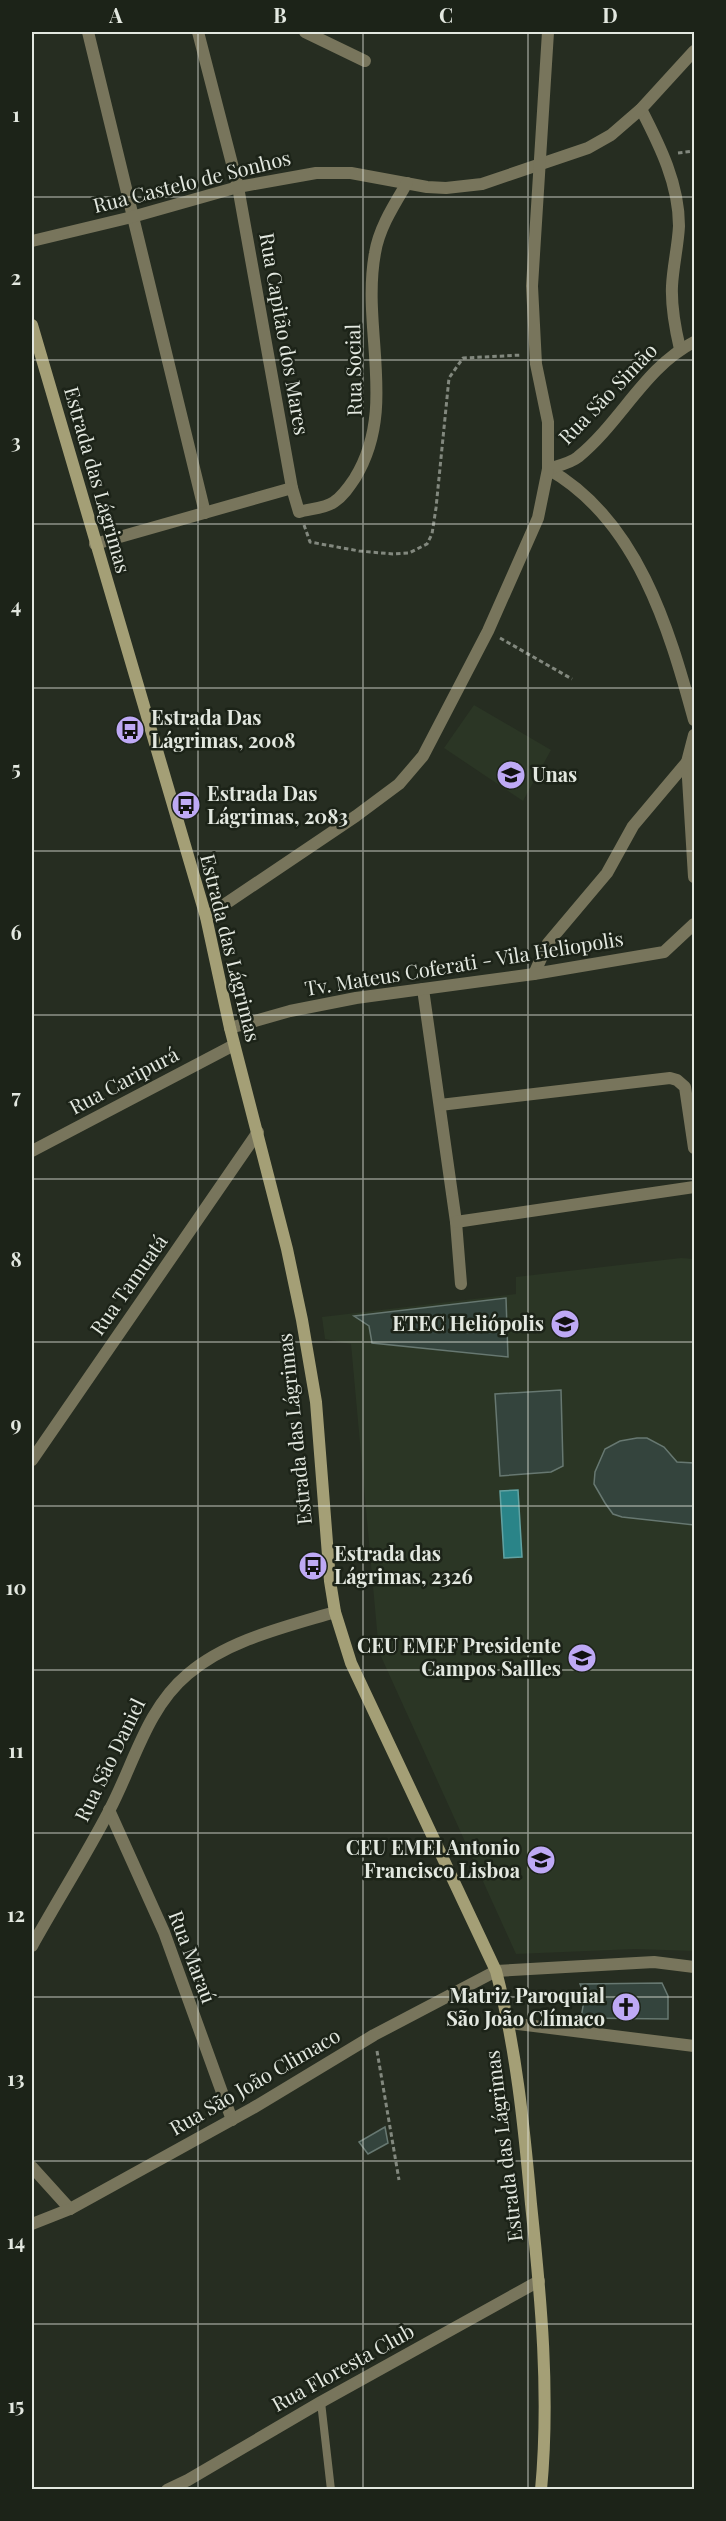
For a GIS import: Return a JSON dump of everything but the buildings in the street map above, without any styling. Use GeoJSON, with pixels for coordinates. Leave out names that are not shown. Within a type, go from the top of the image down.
{"type":"FeatureCollection","features":[{"type":"Feature","properties":{"kind":"main road","name":"Estrada das Lágrimas"},"geometry":{"type":"LineString","coordinates":[[32,325],[206,917],[234,1045],[287,1249],[315,1402],[330,1581],[335,1612],[351,1663],[496,1971],[510,2022],[527,2156],[539,2281],[546,2405],[542,2490]]}},
{"type":"Feature","properties":{"kind":"street"},"geometry":{"type":"LineString","coordinates":[[88,32],[205,513]]}},
{"type":"Feature","properties":{"kind":"street","name":"Rua Capitão dos Mares"},"geometry":{"type":"LineString","coordinates":[[198,32],[238,187],[292,488]]}},
{"type":"Feature","properties":{"kind":"street"},"geometry":{"type":"LineString","coordinates":[[305,32],[365,61]]}},
{"type":"Feature","properties":{"kind":"street"},"geometry":{"type":"LineString","coordinates":[[206,917],[311,848],[399,784],[423,756],[488,631],[537,518],[548,469],[548,422],[536,355],[532,286],[548,32]]}},
{"type":"Feature","properties":{"kind":"street","name":"Rua Castelo de Sonhos"},"geometry":{"type":"LineString","coordinates":[[32,241],[132,217],[238,187],[315,173],[351,172],[446,188],[482,184],[588,147],[611,135],[641,109],[694,51]]}},
{"type":"Feature","properties":{"kind":"street"},"geometry":{"type":"LineString","coordinates":[[641,109],[664,155],[676,196],[679,225],[672,284],[672,313],[680,349]]}},
{"type":"Feature","properties":{"kind":"street","name":"Rua Social"},"geometry":{"type":"LineString","coordinates":[[299,512],[333,503],[347,489],[364,462],[377,409],[372,303],[375,253],[386,219],[407,183]]}},
{"type":"Feature","properties":{"kind":"street","name":"Rua São Simão"},"geometry":{"type":"LineString","coordinates":[[548,469],[577,459],[618,416],[649,378],[680,349],[694,342]]}},
{"type":"Feature","properties":{"kind":"street"},"geometry":{"type":"LineString","coordinates":[[548,469],[569,481],[607,521],[632,556],[658,609],[678,662],[694,720]]}},
{"type":"Feature","properties":{"kind":"street"},"geometry":{"type":"LineString","coordinates":[[95,543],[292,488],[299,512]]}},
{"type":"Feature","properties":{"kind":"street"},"geometry":{"type":"LineString","coordinates":[[694,735],[687,762],[694,877]]}},
{"type":"Feature","properties":{"kind":"street"},"geometry":{"type":"LineString","coordinates":[[534,974],[548,943],[607,873],[633,826],[687,762]]}},
{"type":"Feature","properties":{"kind":"street","name":"Tv. Mateus Coferati - Vila Heliopolis"},"geometry":{"type":"LineString","coordinates":[[230,1028],[290,1011],[664,952],[694,924]]}},
{"type":"Feature","properties":{"kind":"street"},"geometry":{"type":"LineString","coordinates":[[423,989],[456,1222],[461,1284]]}},
{"type":"Feature","properties":{"kind":"street","name":"Rua Caripurá"},"geometry":{"type":"LineString","coordinates":[[32,1151],[234,1045]]}},
{"type":"Feature","properties":{"kind":"street"},"geometry":{"type":"LineString","coordinates":[[440,1105],[670,1078],[677,1080],[685,1088],[694,1148]]}},
{"type":"Feature","properties":{"kind":"street","name":"Rua Tamuatá"},"geometry":{"type":"LineString","coordinates":[[32,1460],[258,1132]]}},
{"type":"Feature","properties":{"kind":"street"},"geometry":{"type":"LineString","coordinates":[[456,1222],[694,1187]]}},
{"type":"Feature","properties":{"kind":"street","name":"Rua São Daniel"},"geometry":{"type":"LineString","coordinates":[[32,1946],[110,1810],[142,1737],[162,1699],[189,1673],[220,1653],[271,1631],[335,1612]]}},
{"type":"Feature","properties":{"kind":"street","name":"Rua Maraú"},"geometry":{"type":"LineString","coordinates":[[110,1810],[164,1932],[232,2120]]}},
{"type":"Feature","properties":{"kind":"street"},"geometry":{"type":"LineString","coordinates":[[496,1971],[654,1962],[694,1967]]}},
{"type":"Feature","properties":{"kind":"street","name":"Rua São João Climaco"},"geometry":{"type":"LineString","coordinates":[[32,2224],[70,2209],[232,2120],[374,2035],[496,1971]]}},
{"type":"Feature","properties":{"kind":"street"},"geometry":{"type":"LineString","coordinates":[[510,2022],[694,2046]]}},
{"type":"Feature","properties":{"kind":"street"},"geometry":{"type":"LineString","coordinates":[[32,2167],[70,2209]]}},
{"type":"Feature","properties":{"kind":"street","name":"Rua Floresta Club"},"geometry":{"type":"LineString","coordinates":[[167,2490],[188,2485],[321,2402],[539,2281]]}},
{"type":"Feature","properties":{"kind":"lane"},"geometry":{"type":"LineString","coordinates":[[321,2402],[331,2490]]}},
{"type":"Feature","properties":{"kind":"path"},"geometry":{"type":"LineString","coordinates":[[299,512],[310,542],[359,551],[393,554],[409,553],[420,549],[427,544],[432,534],[449,378],[463,358],[536,355]]}},
{"type":"Feature","properties":{"kind":"path"},"geometry":{"type":"LineString","coordinates":[[488,631],[572,679]]}},
{"type":"Feature","properties":{"kind":"path"},"geometry":{"type":"LineString","coordinates":[[374,2035],[399,2180]]}},
{"type":"Feature","properties":{"kind":"shaded area","name":"Unas"},"geometry":{"type":"Polygon","coordinates":[[[474,705],[551,750],[523,801],[444,748],[474,705]]]}},
{"type":"Feature","properties":{"kind":"shaded area"},"geometry":{"type":"Polygon","coordinates":[[[681,1258],[694,1259],[694,1951],[635,1949],[516,1954],[379,1652],[351,1344],[325,1339],[322,1317],[516,1294],[516,1277],[681,1258]]]}},
{"type":"Feature","properties":{"kind":"water"},"geometry":{"type":"Polygon","coordinates":[[[518,1490],[522,1557],[504,1558],[500,1491],[518,1490]]]}},
{"type":"Feature","properties":{"kind":"place","name":"Estrada Das Lágrimas, 2008"},"geometry":{"type":"Point","coordinates":[130,730]}},
{"type":"Feature","properties":{"kind":"place","name":"Unas"},"geometry":{"type":"Point","coordinates":[511,775]}},
{"type":"Feature","properties":{"kind":"place","name":"Estrada Das Lágrimas, 2083"},"geometry":{"type":"Point","coordinates":[186,805]}},
{"type":"Feature","properties":{"kind":"place","name":"ETEC Heliópolis"},"geometry":{"type":"Point","coordinates":[565,1324]}},
{"type":"Feature","properties":{"kind":"place","name":"Estrada das Lágrimas, 2326"},"geometry":{"type":"Point","coordinates":[313,1566]}},
{"type":"Feature","properties":{"kind":"place","name":"CEU EMEF Presidente Campos Sallles"},"geometry":{"type":"Point","coordinates":[582,1658]}},
{"type":"Feature","properties":{"kind":"place","name":"CEU EMEI Antonio Francisco Lisboa"},"geometry":{"type":"Point","coordinates":[541,1860]}},
{"type":"Feature","properties":{"kind":"place","name":"Matriz Paroquial São João Clímaco"},"geometry":{"type":"Point","coordinates":[626,2007]}}]}
